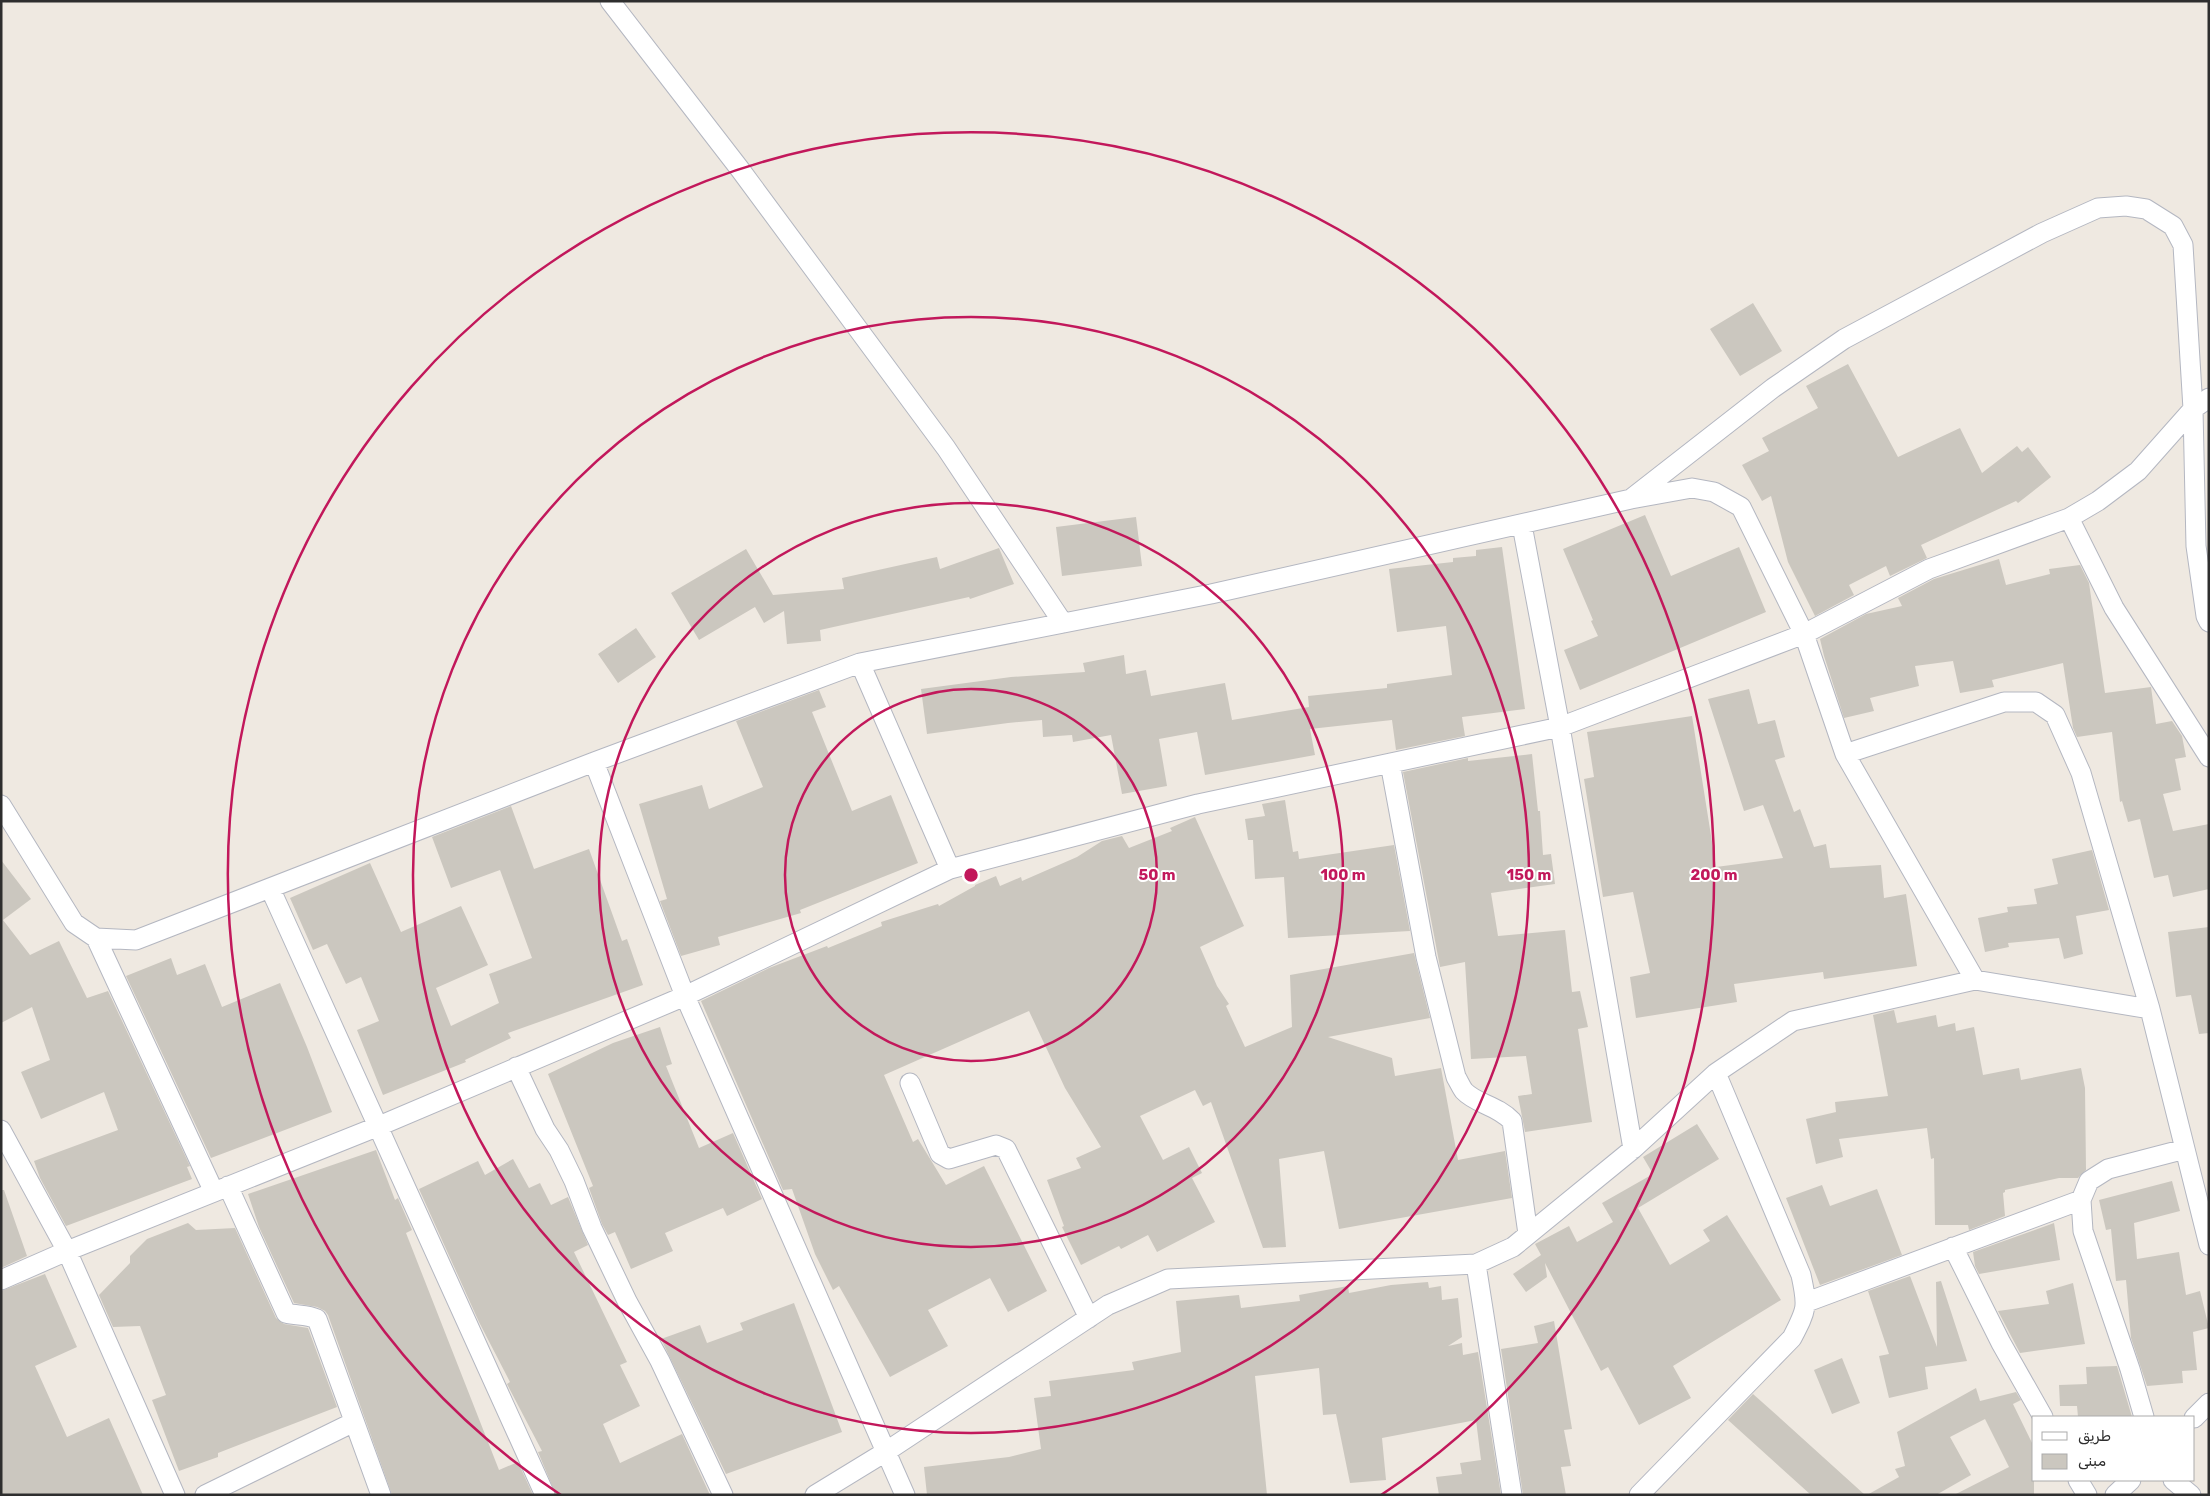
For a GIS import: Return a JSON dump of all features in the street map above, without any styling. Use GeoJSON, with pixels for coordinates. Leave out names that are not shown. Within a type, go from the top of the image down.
{"type":"FeatureCollection","features":[{"type":"Feature","properties":{"kind":"street"},"geometry":{"type":"LineString","coordinates":[[610,1],[739,168],[946,448],[1063,623]]}},
{"type":"Feature","properties":{"kind":"street"},"geometry":{"type":"LineString","coordinates":[[1631,499],[1773,388],[1844,339],[2042,234],[2098,208],[2126,206],[2146,209],[2173,226],[2183,245],[2204,407],[2196,546],[2206,616],[2209,622]]}},
{"type":"Feature","properties":{"kind":"street"},"geometry":{"type":"LineString","coordinates":[[1,1280],[67,1251],[379,1126],[685,996],[950,869],[1198,804],[1560,726],[1804,634],[1929,569],[2069,518],[2098,502],[2138,471],[2204,407]]}},
{"type":"Feature","properties":{"kind":"street"},"geometry":{"type":"LineString","coordinates":[[96,938],[136,940],[594,762],[860,663],[1211,594],[1631,499],[1692,488],[1714,492],[1741,507],[1804,634],[1845,754],[1976,980]]}},
{"type":"Feature","properties":{"kind":"street"},"geometry":{"type":"LineString","coordinates":[[2069,518],[2114,608],[2209,757]]}},
{"type":"Feature","properties":{"kind":"street"},"geometry":{"type":"LineString","coordinates":[[1522,525],[1560,726],[1633,1149]]}},
{"type":"Feature","properties":{"kind":"street"},"geometry":{"type":"LineString","coordinates":[[860,663],[950,869]]}},
{"type":"Feature","properties":{"kind":"street"},"geometry":{"type":"LineString","coordinates":[[1845,754],[2004,702],[2036,702],[2055,715],[2081,773],[2150,1008],[2185,1149],[2203,1195],[2209,1245]]}},
{"type":"Feature","properties":{"kind":"street"},"geometry":{"type":"LineString","coordinates":[[594,762],[685,996],[905,1495]]}},
{"type":"Feature","properties":{"kind":"street"},"geometry":{"type":"LineString","coordinates":[[1390,763],[1426,957],[1456,1077],[1465,1092],[1481,1102],[1502,1111],[1512,1121],[1528,1234]]}},
{"type":"Feature","properties":{"kind":"street"},"geometry":{"type":"LineString","coordinates":[[1,805],[74,923],[96,938],[221,1189],[286,1313],[296,1316],[307,1314],[316,1319],[381,1495]]}},
{"type":"Feature","properties":{"kind":"street"},"geometry":{"type":"LineString","coordinates":[[270,888],[545,1495]]}},
{"type":"Feature","properties":{"kind":"street"},"geometry":{"type":"LineString","coordinates":[[815,1495],[887,1451],[1108,1305],[1168,1279],[1476,1264],[1513,1247],[1633,1149],[1716,1073],[1793,1021],[1976,980],[2150,1008]]}},
{"type":"Feature","properties":{"kind":"street"},"geometry":{"type":"LineString","coordinates":[[516,1067],[545,1129],[559,1150],[615,1277],[660,1361],[723,1495]]}},
{"type":"Feature","properties":{"kind":"street"},"geometry":{"type":"LineString","coordinates":[[1639,1495],[1792,1338],[1802,1318],[1807,1302],[1801,1275],[1716,1073]]}},
{"type":"Feature","properties":{"kind":"street"},"geometry":{"type":"LineString","coordinates":[[910,1083],[940,1154],[949,1159],[996,1145],[1006,1149],[1089,1318]]}},
{"type":"Feature","properties":{"kind":"street"},"geometry":{"type":"LineString","coordinates":[[1,1130],[67,1251],[175,1495]]}},
{"type":"Feature","properties":{"kind":"street"},"geometry":{"type":"LineString","coordinates":[[2144,1416],[2130,1369],[2083,1231],[2081,1200],[2089,1181],[2108,1169],[2185,1149]]}},
{"type":"Feature","properties":{"kind":"street"},"geometry":{"type":"LineString","coordinates":[[1807,1302],[2081,1200]]}},
{"type":"Feature","properties":{"kind":"street"},"geometry":{"type":"LineString","coordinates":[[1953,1247],[2001,1343],[2042,1416]]}},
{"type":"Feature","properties":{"kind":"street"},"geometry":{"type":"LineString","coordinates":[[1476,1264],[1512,1495]]}},
{"type":"Feature","properties":{"kind":"street"},"geometry":{"type":"LineString","coordinates":[[2195,1417],[2209,1403]]}},
{"type":"Feature","properties":{"kind":"street"},"geometry":{"type":"LineString","coordinates":[[205,1495],[354,1422]]}},
{"type":"Feature","properties":{"kind":"street"},"geometry":{"type":"LineString","coordinates":[[2079,1481],[2087,1495]]}},
{"type":"Feature","properties":{"kind":"street"},"geometry":{"type":"LineString","coordinates":[[2115,1495],[2130,1481]]}},
{"type":"Feature","properties":{"kind":"street"},"geometry":{"type":"LineString","coordinates":[[2174,1481],[2191,1495]]}},
{"type":"Feature","properties":{"kind":"building"},"geometry":{"type":"Polygon","coordinates":[[[1753,303],[1782,351],[1740,376],[1710,329],[1753,303]]]}},
{"type":"Feature","properties":{"kind":"building"},"geometry":{"type":"Polygon","coordinates":[[[1848,364],[1898,457],[1960,428],[1982,473],[2017,446],[2022,452],[2028,447],[2051,477],[2018,503],[2016,501],[1921,545],[1927,558],[1890,576],[1886,566],[1849,585],[1854,595],[1815,616],[1788,562],[1771,496],[1762,501],[1742,465],[1769,451],[1762,438],[1818,408],[1806,386],[1848,364]]]}},
{"type":"Feature","properties":{"kind":"building"},"geometry":{"type":"Polygon","coordinates":[[[1645,515],[1671,576],[1739,547],[1766,612],[1580,690],[1564,650],[1598,636],[1563,549],[1645,515]]]}},
{"type":"Feature","properties":{"kind":"building"},"geometry":{"type":"Polygon","coordinates":[[[1136,517],[1142,566],[1062,576],[1056,527],[1136,517]]]}},
{"type":"Feature","properties":{"kind":"building"},"geometry":{"type":"Polygon","coordinates":[[[1502,547],[1525,709],[1462,717],[1465,736],[1396,750],[1392,720],[1310,729],[1315,755],[1205,775],[1197,732],[1159,739],[1167,786],[1122,794],[1111,735],[1073,742],[1072,735],[1043,737],[1042,720],[927,734],[921,689],[1011,677],[1085,672],[1083,663],[1124,655],[1126,674],[1146,670],[1151,696],[1225,683],[1232,720],[1309,707],[1308,696],[1387,688],[1387,684],[1452,675],[1446,626],[1397,632],[1389,569],[1453,562],[1453,558],[1476,556],[1476,550],[1502,547]]]}},
{"type":"Feature","properties":{"kind":"building"},"geometry":{"type":"Polygon","coordinates":[[[999,548],[1014,584],[970,599],[969,597],[820,630],[821,641],[787,644],[784,611],[764,623],[755,607],[699,640],[671,593],[746,549],[773,595],[844,589],[842,578],[937,557],[940,569],[999,548]]]}},
{"type":"Feature","properties":{"kind":"building"},"geometry":{"type":"Polygon","coordinates":[[[1999,559],[2006,585],[2050,574],[2049,569],[2080,565],[2089,583],[2105,693],[2151,687],[2156,724],[2172,721],[2182,736],[2186,757],[2175,759],[2181,790],[2163,794],[2173,831],[2209,824],[2209,889],[2173,897],[2168,875],[2154,878],[2140,819],[2128,822],[2122,801],[2120,802],[2112,732],[2077,737],[2073,728],[2063,663],[1992,680],[1994,687],[1960,693],[1953,661],[1915,666],[1919,686],[1870,698],[1874,711],[1844,718],[1820,639],[1866,614],[1902,606],[1898,598],[1934,579],[1999,559]]]}},
{"type":"Feature","properties":{"kind":"building"},"geometry":{"type":"Polygon","coordinates":[[[636,628],[656,657],[618,683],[598,654],[636,628]]]}},
{"type":"Feature","properties":{"kind":"building"},"geometry":{"type":"Polygon","coordinates":[[[1749,689],[1758,724],[1775,720],[1785,757],[1775,760],[1794,812],[1800,809],[1814,847],[1826,844],[1830,868],[1881,865],[1884,898],[1906,894],[1917,966],[1824,979],[1823,972],[1734,984],[1737,1002],[1636,1018],[1630,977],[1650,973],[1633,892],[1603,897],[1584,779],[1594,777],[1587,732],[1692,716],[1716,867],[1783,858],[1763,805],[1744,811],[1708,699],[1749,689]]]}},
{"type":"Feature","properties":{"kind":"building"},"geometry":{"type":"Polygon","coordinates":[[[819,690],[826,707],[812,712],[852,811],[891,795],[918,863],[800,910],[801,913],[718,937],[720,945],[681,956],[660,901],[667,899],[639,804],[702,785],[709,809],[763,787],[736,721],[819,690]]]}},
{"type":"Feature","properties":{"kind":"building"},"geometry":{"type":"Polygon","coordinates":[[[1532,754],[1538,811],[1540,811],[1543,855],[1551,854],[1555,884],[1491,893],[1498,936],[1565,930],[1572,992],[1580,991],[1588,1027],[1578,1029],[1592,1122],[1525,1132],[1518,1096],[1532,1094],[1526,1056],[1471,1059],[1465,962],[1440,967],[1403,772],[1468,758],[1468,761],[1532,754]]]}},
{"type":"Feature","properties":{"kind":"building"},"geometry":{"type":"Polygon","coordinates":[[[1285,800],[1293,852],[1298,851],[1299,859],[1394,845],[1410,931],[1288,938],[1284,877],[1255,879],[1253,840],[1248,840],[1245,819],[1265,816],[1262,804],[1285,800]]]}},
{"type":"Feature","properties":{"kind":"building"},"geometry":{"type":"Polygon","coordinates":[[[511,806],[534,869],[589,849],[622,941],[627,939],[643,985],[508,1033],[511,1038],[465,1060],[466,1062],[383,1095],[357,1030],[379,1021],[361,977],[346,984],[327,944],[313,950],[290,898],[370,863],[401,932],[461,906],[488,965],[436,988],[451,1026],[499,1003],[489,974],[532,958],[500,870],[451,888],[432,837],[511,806]]]}},
{"type":"Feature","properties":{"kind":"building"},"geometry":{"type":"Polygon","coordinates":[[[1195,817],[1244,926],[1200,947],[1217,986],[1229,1004],[1226,1006],[1245,1047],[1292,1027],[1290,975],[1414,953],[1430,1018],[1328,1037],[1392,1058],[1395,1076],[1441,1068],[1458,1160],[1505,1151],[1512,1198],[1339,1229],[1324,1151],[1279,1159],[1286,1247],[1263,1248],[1211,1102],[1203,1106],[1195,1090],[1140,1116],[1163,1160],[1189,1147],[1202,1173],[1192,1178],[1215,1222],[1157,1252],[1148,1235],[1121,1249],[1119,1246],[1081,1265],[1062,1227],[1064,1226],[1047,1180],[1081,1168],[1076,1158],[1101,1147],[1065,1088],[1029,1011],[884,1075],[913,1142],[918,1139],[946,1185],[984,1166],[1047,1291],[1008,1312],[990,1278],[928,1310],[948,1346],[890,1377],[839,1286],[833,1290],[815,1254],[792,1189],[783,1190],[701,1001],[769,968],[827,946],[828,948],[882,926],[881,922],[938,904],[939,906],[975,885],[996,876],[1000,886],[1021,877],[1022,881],[1077,857],[1102,841],[1122,836],[1129,848],[1172,831],[1170,828],[1195,817]]]}},
{"type":"Feature","properties":{"kind":"building"},"geometry":{"type":"Polygon","coordinates":[[[2092,850],[2109,910],[2076,916],[2083,954],[2064,959],[2059,938],[2008,943],[2009,947],[1985,952],[1978,918],[2008,912],[2007,907],[2037,904],[2034,889],[2058,884],[2052,859],[2092,850]]]}},
{"type":"Feature","properties":{"kind":"building"},"geometry":{"type":"Polygon","coordinates":[[[1,860],[31,899],[3,920],[30,955],[59,941],[87,998],[108,991],[190,1166],[187,1167],[192,1179],[66,1226],[40,1178],[34,1161],[118,1130],[104,1092],[41,1119],[21,1072],[50,1060],[32,1007],[1,1023],[1,860]]]}},
{"type":"Feature","properties":{"kind":"building"},"geometry":{"type":"Polygon","coordinates":[[[2209,927],[2209,1033],[2199,1034],[2191,995],[2176,997],[2168,932],[2209,927]]]}},
{"type":"Feature","properties":{"kind":"building"},"geometry":{"type":"Polygon","coordinates":[[[171,958],[177,975],[205,964],[222,1007],[280,983],[332,1112],[211,1158],[126,976],[171,958]]]}},
{"type":"Feature","properties":{"kind":"building"},"geometry":{"type":"Polygon","coordinates":[[[1894,1010],[1897,1023],[1936,1015],[1938,1027],[1955,1023],[1956,1031],[1974,1027],[1983,1075],[2019,1068],[2021,1080],[2081,1068],[2085,1088],[2086,1170],[2078,1178],[2059,1178],[2005,1190],[2003,1193],[2005,1216],[1969,1230],[1968,1225],[1935,1225],[1934,1158],[1931,1159],[1927,1128],[1839,1139],[1843,1157],[1816,1164],[1806,1119],[1836,1112],[1835,1102],[1888,1096],[1873,1015],[1894,1010]]]}},
{"type":"Feature","properties":{"kind":"building"},"geometry":{"type":"Polygon","coordinates":[[[660,1027],[672,1064],[666,1066],[699,1148],[733,1133],[762,1199],[727,1216],[723,1208],[665,1233],[673,1251],[631,1269],[615,1232],[608,1235],[602,1224],[589,1188],[593,1186],[548,1074],[613,1043],[660,1027]]]}},
{"type":"Feature","properties":{"kind":"building"},"geometry":{"type":"Polygon","coordinates":[[[1697,1124],[1719,1159],[1638,1208],[1670,1265],[1710,1241],[1703,1230],[1727,1215],[1781,1300],[1673,1366],[1691,1398],[1639,1425],[1608,1367],[1601,1371],[1545,1263],[1547,1277],[1526,1292],[1513,1274],[1541,1255],[1535,1244],[1569,1226],[1577,1242],[1613,1222],[1602,1203],[1653,1174],[1643,1157],[1697,1124]]]}},
{"type":"Feature","properties":{"kind":"building"},"geometry":{"type":"Polygon","coordinates":[[[376,1150],[395,1200],[398,1198],[412,1230],[406,1233],[499,1470],[518,1462],[533,1495],[392,1495],[328,1315],[317,1307],[294,1303],[259,1227],[248,1194],[376,1150]]]}},
{"type":"Feature","properties":{"kind":"building"},"geometry":{"type":"Polygon","coordinates":[[[513,1159],[529,1188],[540,1183],[551,1205],[568,1197],[588,1245],[574,1252],[627,1362],[620,1365],[640,1406],[603,1424],[620,1463],[682,1434],[710,1495],[556,1495],[538,1452],[542,1451],[507,1384],[510,1382],[479,1322],[419,1189],[478,1161],[485,1175],[513,1159]]]}},
{"type":"Feature","properties":{"kind":"building"},"geometry":{"type":"Polygon","coordinates":[[[2172,1181],[2180,1211],[2134,1223],[2137,1259],[2179,1252],[2186,1295],[2200,1291],[2209,1328],[2193,1332],[2197,1370],[2182,1371],[2183,1383],[2147,1386],[2131,1338],[2126,1280],[2116,1281],[2111,1229],[2106,1230],[2099,1200],[2172,1181]]]}},
{"type":"Feature","properties":{"kind":"building"},"geometry":{"type":"Polygon","coordinates":[[[1822,1185],[1830,1206],[1877,1189],[1902,1255],[1820,1285],[1786,1198],[1822,1185]]]}},
{"type":"Feature","properties":{"kind":"building"},"geometry":{"type":"Polygon","coordinates":[[[1,1190],[4,1190],[27,1256],[1,1268],[1,1190]]]}},
{"type":"Feature","properties":{"kind":"building"},"geometry":{"type":"Polygon","coordinates":[[[188,1223],[196,1230],[235,1228],[276,1318],[284,1324],[308,1328],[337,1407],[218,1453],[218,1457],[179,1471],[152,1400],[166,1395],[140,1326],[113,1327],[99,1295],[130,1263],[130,1256],[147,1239],[188,1223]]]}},
{"type":"Feature","properties":{"kind":"building"},"geometry":{"type":"Polygon","coordinates":[[[2054,1223],[2060,1260],[1979,1274],[1975,1266],[1973,1252],[2054,1223]]]}},
{"type":"Feature","properties":{"kind":"building"},"geometry":{"type":"Polygon","coordinates":[[[45,1274],[77,1347],[35,1366],[67,1437],[109,1418],[143,1495],[1,1495],[1,1291],[45,1274]]]}},
{"type":"Feature","properties":{"kind":"building"},"geometry":{"type":"Polygon","coordinates":[[[1910,1276],[1937,1347],[1936,1282],[1941,1281],[1967,1361],[1925,1367],[1928,1389],[1889,1398],[1879,1356],[1889,1354],[1868,1291],[1910,1276]]]}},
{"type":"Feature","properties":{"kind":"building"},"geometry":{"type":"Polygon","coordinates":[[[1428,1282],[1429,1288],[1441,1286],[1442,1300],[1458,1298],[1462,1337],[1448,1346],[1462,1343],[1463,1355],[1478,1352],[1501,1495],[1439,1495],[1436,1477],[1462,1474],[1460,1463],[1481,1460],[1476,1420],[1382,1438],[1386,1480],[1350,1483],[1336,1414],[1323,1415],[1319,1368],[1255,1376],[1267,1495],[927,1495],[924,1467],[1009,1457],[1041,1449],[1034,1398],[1051,1396],[1049,1381],[1134,1370],[1132,1362],[1181,1352],[1176,1301],[1239,1295],[1241,1308],[1300,1301],[1299,1295],[1348,1286],[1349,1293],[1391,1285],[1428,1282]]]}},
{"type":"Feature","properties":{"kind":"building"},"geometry":{"type":"Polygon","coordinates":[[[2073,1283],[2085,1344],[2020,1353],[1998,1311],[2049,1304],[2046,1291],[2073,1283]]]}},
{"type":"Feature","properties":{"kind":"building"},"geometry":{"type":"Polygon","coordinates":[[[794,1303],[842,1432],[726,1474],[661,1339],[700,1325],[707,1343],[743,1330],[740,1323],[794,1303]]]}},
{"type":"Feature","properties":{"kind":"building"},"geometry":{"type":"Polygon","coordinates":[[[1554,1321],[1572,1429],[1564,1430],[1571,1466],[1561,1467],[1566,1495],[1523,1495],[1501,1349],[1538,1343],[1534,1326],[1554,1321]]]}},
{"type":"Feature","properties":{"kind":"building"},"geometry":{"type":"Polygon","coordinates":[[[1842,1358],[1860,1403],[1832,1414],[1814,1370],[1842,1358]]]}},
{"type":"Feature","properties":{"kind":"building"},"geometry":{"type":"Polygon","coordinates":[[[2117,1366],[2132,1416],[2078,1416],[2077,1406],[2060,1406],[2059,1385],[2087,1384],[2086,1367],[2117,1366]]]}},
{"type":"Feature","properties":{"kind":"building"},"geometry":{"type":"Polygon","coordinates":[[[1976,1388],[1980,1401],[2016,1392],[2021,1400],[2013,1404],[2032,1443],[2034,1495],[1954,1495],[2009,1467],[1985,1419],[1950,1437],[1971,1475],[1936,1495],[1867,1495],[1899,1477],[1895,1469],[1905,1466],[1897,1432],[1976,1388]]]}},
{"type":"Feature","properties":{"kind":"building"},"geometry":{"type":"Polygon","coordinates":[[[1753,1394],[1865,1495],[1811,1495],[1728,1420],[1753,1394]]]}}]}
